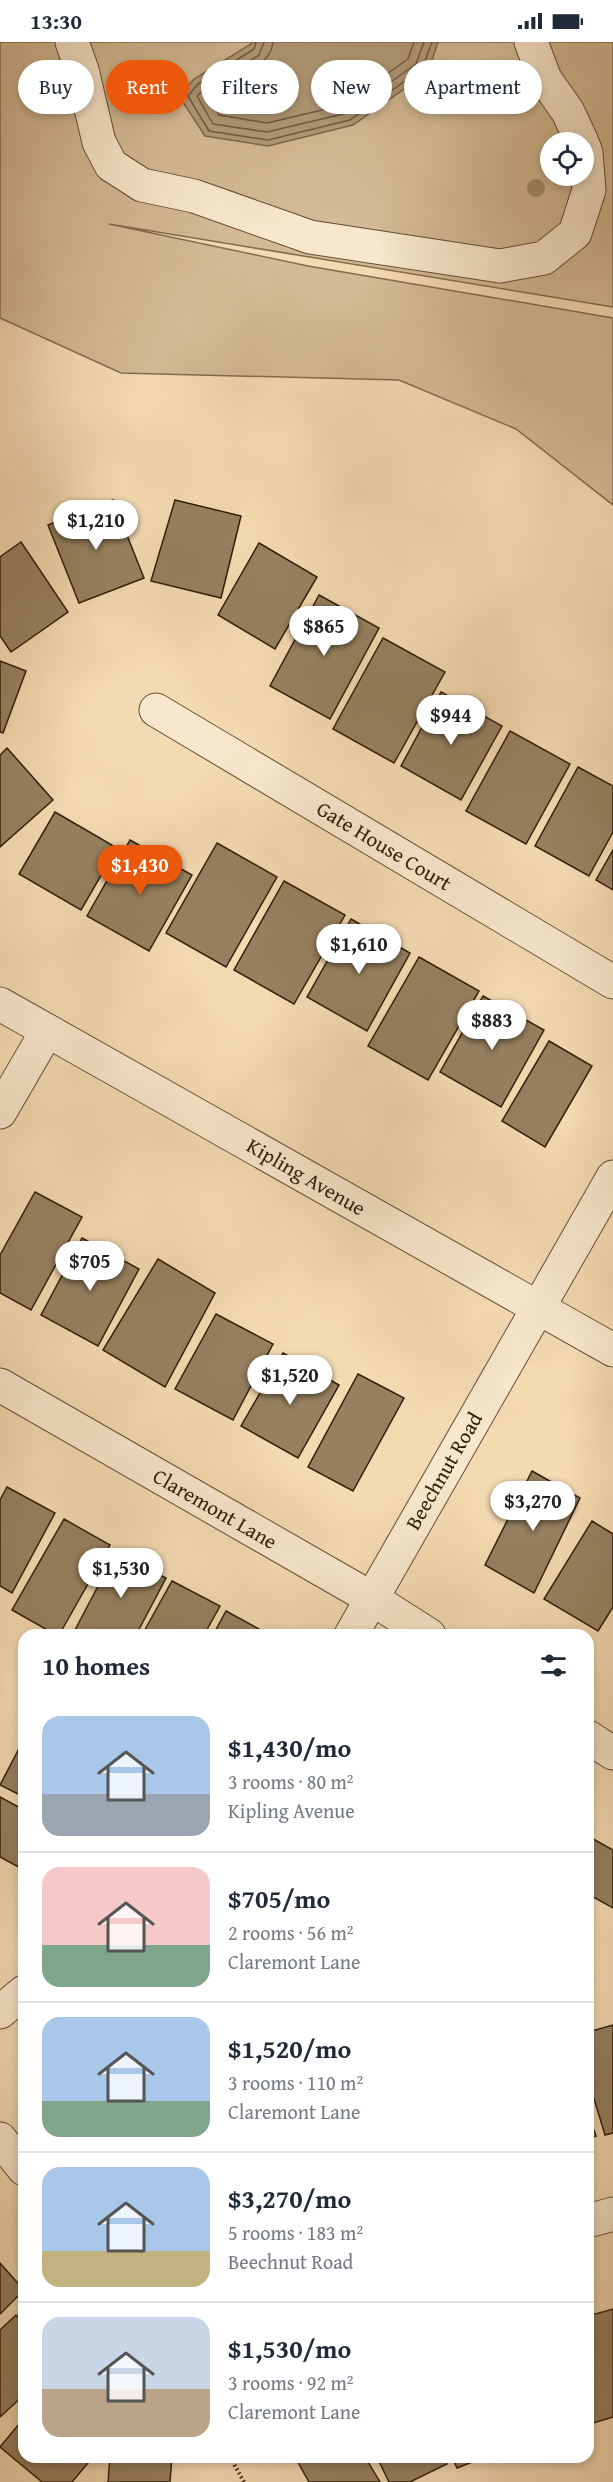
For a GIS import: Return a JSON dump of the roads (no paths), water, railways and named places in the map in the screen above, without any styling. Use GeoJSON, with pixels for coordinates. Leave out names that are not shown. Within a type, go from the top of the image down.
{"type":"FeatureCollection","features":[{"type":"Feature","properties":{"kind":"street"},"geometry":{"type":"LineString","coordinates":[[72,42],[82,70],[99,142],[111,165],[142,185],[194,196],[310,237],[500,266],[544,258],[575,233],[589,186]]}},
{"type":"Feature","properties":{"kind":"street"},"geometry":{"type":"LineString","coordinates":[[531,42],[545,79],[568,112],[577,132]]}},
{"type":"Feature","properties":{"kind":"street","name":"Gate House Court"},"geometry":{"type":"LineString","coordinates":[[156,710],[613,982]]}},
{"type":"Feature","properties":{"kind":"street","name":"Kipling Avenue"},"geometry":{"type":"LineString","coordinates":[[0,1004],[613,1350]]}},
{"type":"Feature","properties":{"kind":"street"},"geometry":{"type":"LineString","coordinates":[[0,1112],[47,1031]]}},
{"type":"Feature","properties":{"kind":"street"},"geometry":{"type":"LineString","coordinates":[[537,1308],[613,1177]]}},
{"type":"Feature","properties":{"kind":"street","name":"Beechnut Road"},"geometry":{"type":"LineString","coordinates":[[354,1629],[537,1308]]}},
{"type":"Feature","properties":{"kind":"street","name":"Claremont Lane"},"geometry":{"type":"LineString","coordinates":[[0,1385],[371,1598],[420,1629]]}},
{"type":"Feature","properties":{"kind":"street"},"geometry":{"type":"LineString","coordinates":[[594,1741],[613,1754]]}},
{"type":"Feature","properties":{"kind":"street"},"geometry":{"type":"LineString","coordinates":[[0,2012],[18,1997]]}},
{"type":"Feature","properties":{"kind":"street"},"geometry":{"type":"LineString","coordinates":[[0,2139],[18,2162]]}},
{"type":"Feature","properties":{"kind":"street"},"geometry":{"type":"LineString","coordinates":[[594,2220],[613,2214]]}},
{"type":"Feature","properties":{"kind":"water"},"geometry":{"type":"Polygon","coordinates":[[[254,42],[438,42],[432,60],[404,60],[404,89],[392,97],[392,60],[311,60],[311,114],[369,114],[353,125],[268,146],[205,136],[189,111],[189,85],[201,75],[201,114],[299,114],[299,60],[225,60],[254,42]]]}}]}
